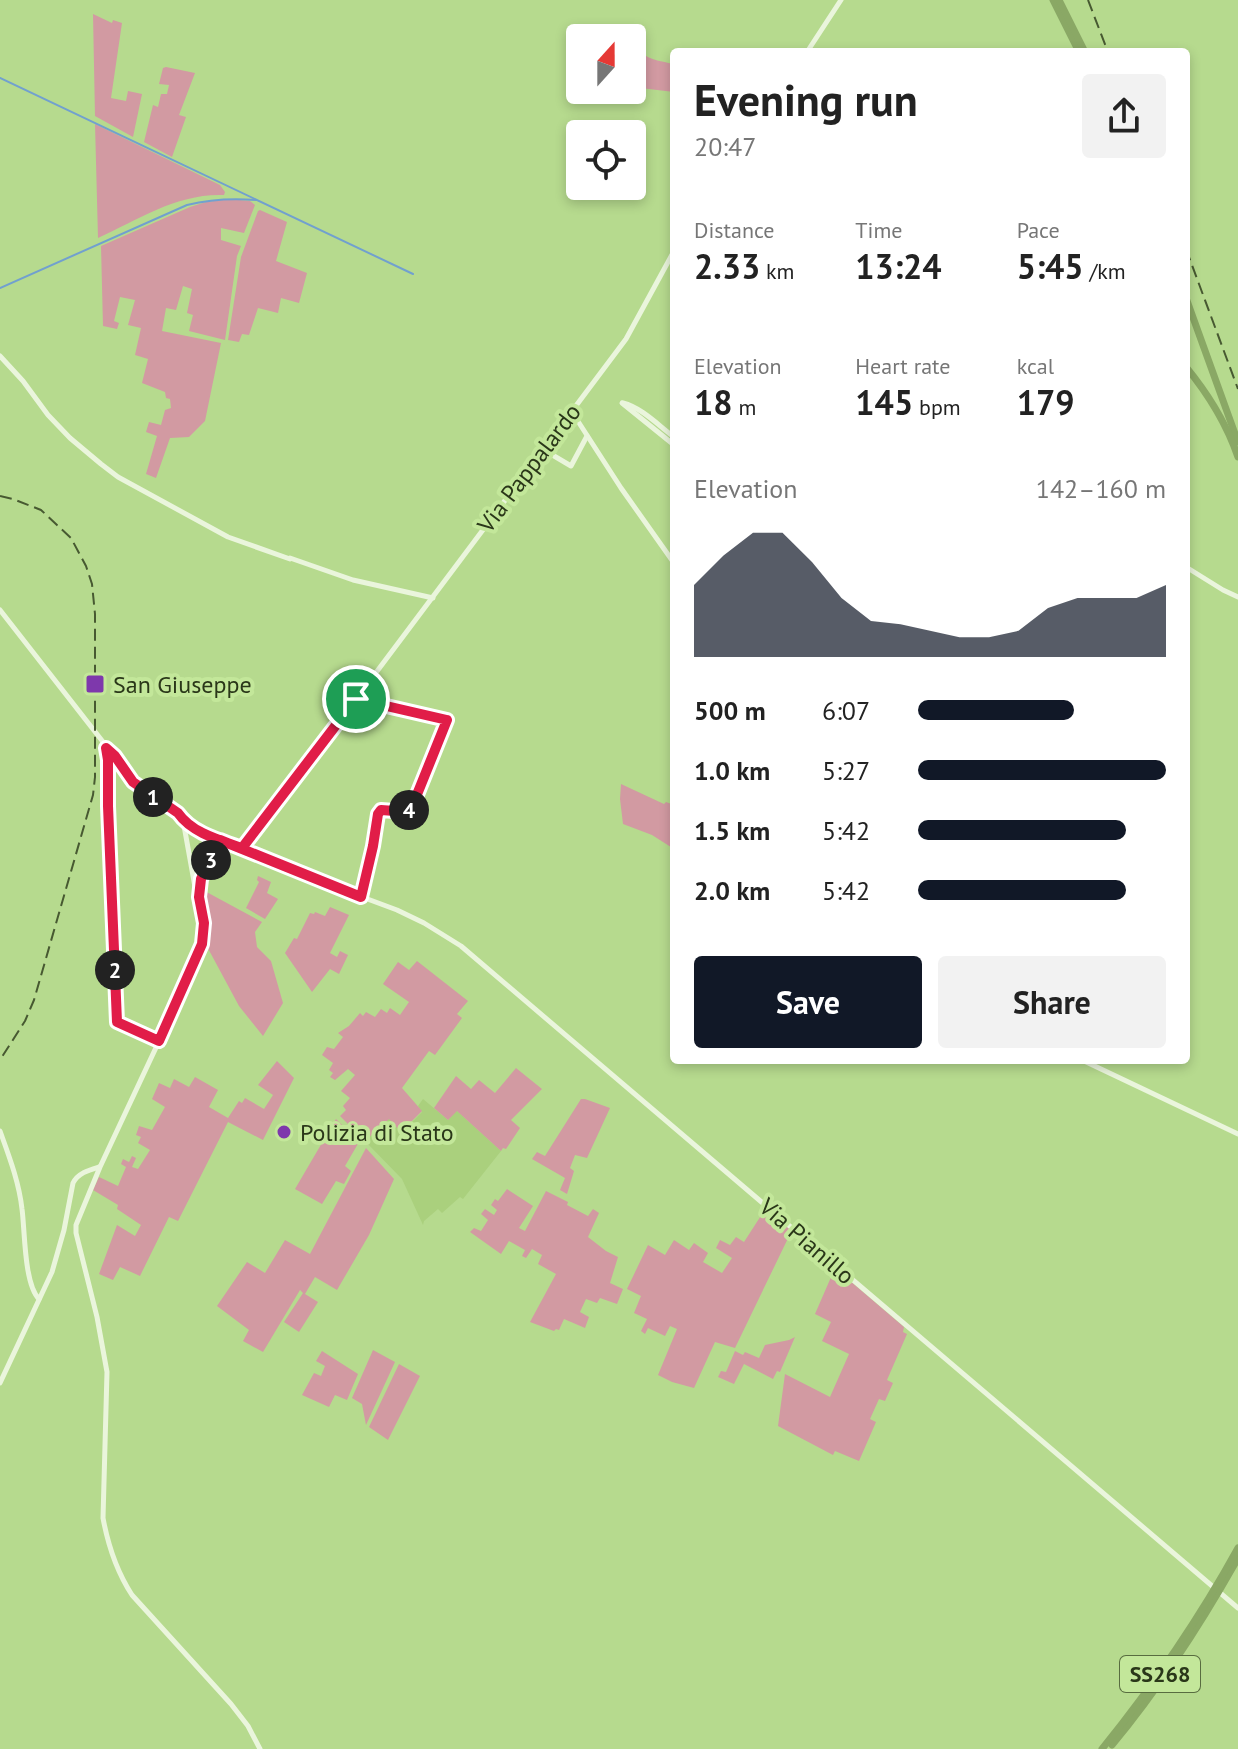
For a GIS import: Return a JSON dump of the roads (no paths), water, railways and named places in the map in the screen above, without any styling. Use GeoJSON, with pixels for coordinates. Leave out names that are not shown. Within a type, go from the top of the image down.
{"type":"FeatureCollection","features":[{"type":"Feature","properties":{"kind":"highway"},"geometry":{"type":"LineString","coordinates":[[1053,0],[1080,48]]}},
{"type":"Feature","properties":{"kind":"highway"},"geometry":{"type":"LineString","coordinates":[[1059,0],[1080,48]]}},
{"type":"Feature","properties":{"kind":"highway"},"geometry":{"type":"LineString","coordinates":[[1190,309],[1238,442]]}},
{"type":"Feature","properties":{"kind":"highway"},"geometry":{"type":"LineString","coordinates":[[1190,372],[1220,415],[1238,457]]}},
{"type":"Feature","properties":{"kind":"highway","name":"SS268"},"geometry":{"type":"LineString","coordinates":[[1222,1582],[1238,1548]]}},
{"type":"Feature","properties":{"kind":"highway","name":"SS268"},"geometry":{"type":"LineString","coordinates":[[1108,1749],[1155,1689],[1238,1558]]}},
{"type":"Feature","properties":{"kind":"highway","name":"SS268"},"geometry":{"type":"LineString","coordinates":[[1102,1749],[1213,1597]]}},
{"type":"Feature","properties":{"kind":"street"},"geometry":{"type":"LineString","coordinates":[[810,48],[841,0]]}},
{"type":"Feature","properties":{"kind":"street","name":"Via Pappalardo"},"geometry":{"type":"LineString","coordinates":[[242,848],[626,339],[670,258]]}},
{"type":"Feature","properties":{"kind":"street"},"geometry":{"type":"LineString","coordinates":[[0,356],[70,438],[111,472],[214,531],[353,580],[433,598]]}},
{"type":"Feature","properties":{"kind":"street"},"geometry":{"type":"LineString","coordinates":[[670,434],[628,403],[622,403],[670,442]]}},
{"type":"Feature","properties":{"kind":"street"},"geometry":{"type":"LineString","coordinates":[[572,412],[670,557]]}},
{"type":"Feature","properties":{"kind":"street"},"geometry":{"type":"LineString","coordinates":[[544,450],[571,466],[587,435]]}},
{"type":"Feature","properties":{"kind":"street"},"geometry":{"type":"LineString","coordinates":[[1190,569],[1238,597]]}},
{"type":"Feature","properties":{"kind":"street"},"geometry":{"type":"LineString","coordinates":[[0,610],[113,758],[108,776],[117,1022],[159,1041]]}},
{"type":"Feature","properties":{"kind":"street"},"geometry":{"type":"LineString","coordinates":[[356,699],[447,720],[412,807],[408,812],[381,810],[378,814],[361,897]]}},
{"type":"Feature","properties":{"kind":"street","name":"Via Pianillo"},"geometry":{"type":"LineString","coordinates":[[113,758],[137,785],[178,813],[199,832],[397,910],[471,953],[1238,1608]]}},
{"type":"Feature","properties":{"kind":"street"},"geometry":{"type":"LineString","coordinates":[[108,776],[118,767],[129,777]]}},
{"type":"Feature","properties":{"kind":"street"},"geometry":{"type":"LineString","coordinates":[[183,820],[204,923],[202,944],[75,1228],[107,1372],[103,1518],[107,1540],[132,1595],[231,1704],[260,1749]]}},
{"type":"Feature","properties":{"kind":"street"},"geometry":{"type":"LineString","coordinates":[[199,897],[201,879],[220,840]]}},
{"type":"Feature","properties":{"kind":"street"},"geometry":{"type":"LineString","coordinates":[[1090,1064],[1238,1134]]}},
{"type":"Feature","properties":{"kind":"street"},"geometry":{"type":"LineString","coordinates":[[0,1131],[22,1208],[27,1264],[34,1292],[40,1298]]}},
{"type":"Feature","properties":{"kind":"street"},"geometry":{"type":"LineString","coordinates":[[0,1383],[57,1258],[73,1183],[76,1178],[100,1167]]}},
{"type":"Feature","properties":{"kind":"waterway"},"geometry":{"type":"LineString","coordinates":[[0,78],[413,274]]}},
{"type":"Feature","properties":{"kind":"waterway"},"geometry":{"type":"LineString","coordinates":[[0,288],[187,205],[205,201],[256,200]]}},
{"type":"Feature","properties":{"kind":"railway"},"geometry":{"type":"LineString","coordinates":[[1088,0],[1106,48]]}},
{"type":"Feature","properties":{"kind":"railway"},"geometry":{"type":"LineString","coordinates":[[1190,260],[1238,389]]}},
{"type":"Feature","properties":{"kind":"railway"},"geometry":{"type":"LineString","coordinates":[[0,496],[41,510],[71,538],[92,584],[95,614],[93,795],[34,1000],[25,1021],[0,1060]]}},
{"type":"Feature","properties":{"kind":"place","name":"San Giuseppe"},"geometry":{"type":"Point","coordinates":[95,684]}},
{"type":"Feature","properties":{"kind":"place","name":"Polizia di Stato"},"geometry":{"type":"Point","coordinates":[284,1132]}}]}
